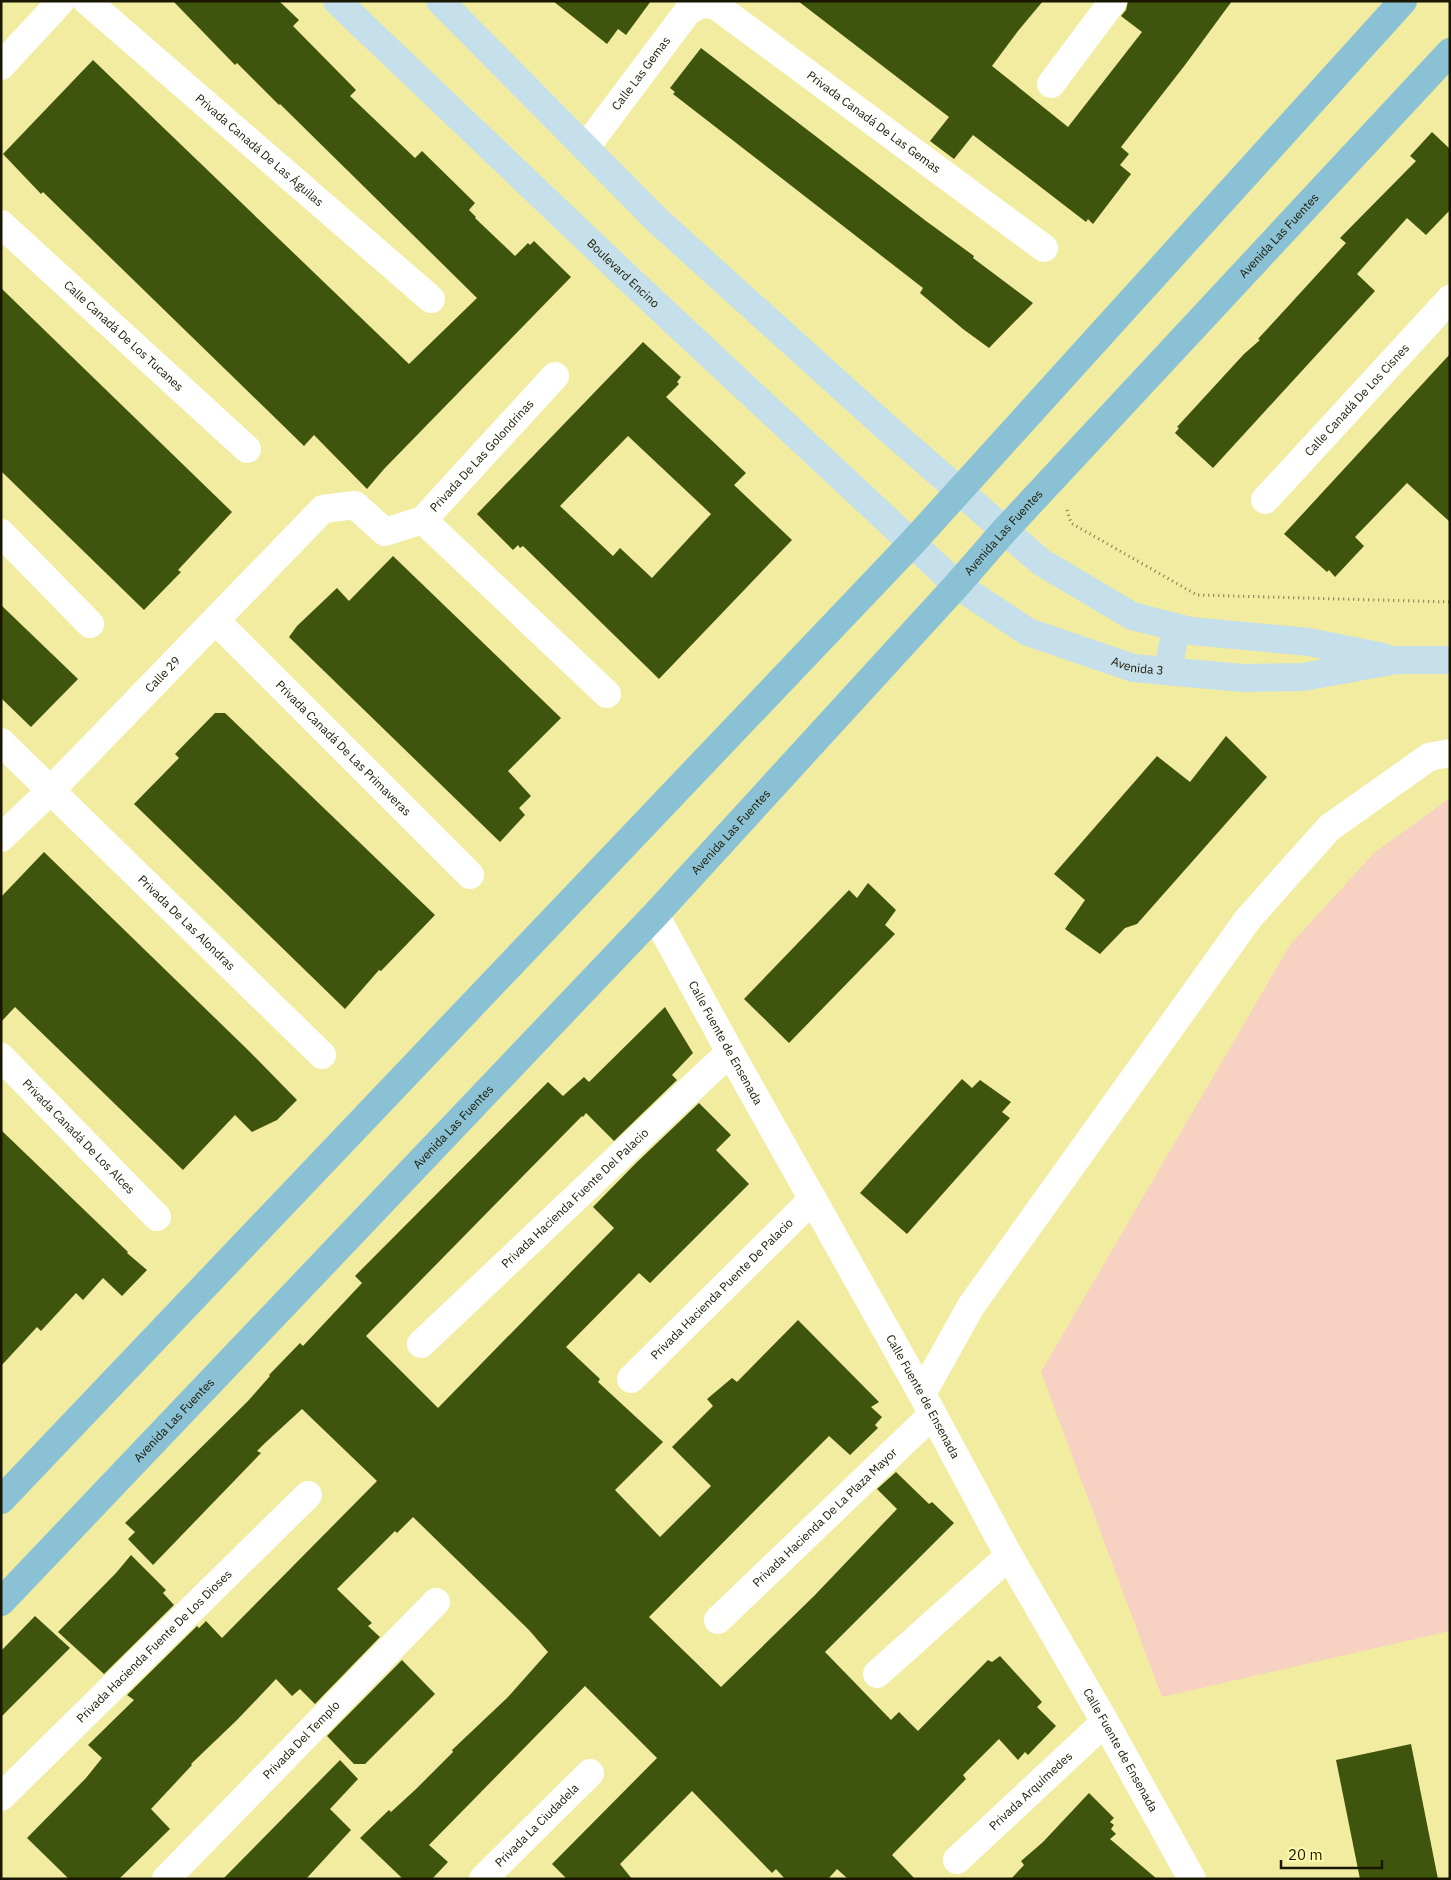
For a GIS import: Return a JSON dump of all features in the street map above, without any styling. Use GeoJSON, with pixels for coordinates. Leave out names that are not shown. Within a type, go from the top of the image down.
{"type":"FeatureCollection","features":[{"type":"Feature","properties":{"kind":"main road"},"geometry":{"type":"LineString","coordinates":[[1,1500],[912,543],[1403,1]]}},
{"type":"Feature","properties":{"kind":"main road","name":"Avenida Las Fuentes"},"geometry":{"type":"LineString","coordinates":[[1,1602],[656,915],[958,585],[1004,531],[1450,52]]}},
{"type":"Feature","properties":{"kind":"street"},"geometry":{"type":"LineString","coordinates":[[1,66],[61,1]]}},
{"type":"Feature","properties":{"kind":"street","name":"Privada Canadá De Las Águilas"},"geometry":{"type":"LineString","coordinates":[[87,1],[431,300]]}},
{"type":"Feature","properties":{"kind":"street","name":"Boulevard Encino"},"geometry":{"type":"LineString","coordinates":[[337,1],[631,281],[912,543]]}},
{"type":"Feature","properties":{"kind":"street"},"geometry":{"type":"LineString","coordinates":[[440,1],[666,228],[959,491]]}},
{"type":"Feature","properties":{"kind":"street"},"geometry":{"type":"LineString","coordinates":[[1051,84],[1113,1]]}},
{"type":"Feature","properties":{"kind":"street","name":"Calle Las Gemas"},"geometry":{"type":"LineString","coordinates":[[586,147],[688,11],[702,4]]}},
{"type":"Feature","properties":{"kind":"street","name":"Privada Canadá De Las Gemas"},"geometry":{"type":"LineString","coordinates":[[702,4],[715,6],[1044,248]]}},
{"type":"Feature","properties":{"kind":"street","name":"Calle Canadá De Los Tucanes"},"geometry":{"type":"LineString","coordinates":[[1,224],[247,449]]}},
{"type":"Feature","properties":{"kind":"street","name":"Calle Canadá De Los Cisnes"},"geometry":{"type":"LineString","coordinates":[[1264,500],[1450,299]]}},
{"type":"Feature","properties":{"kind":"street","name":"Privada De Las Golondrinas"},"geometry":{"type":"LineString","coordinates":[[323,509],[355,505],[385,532],[423,520],[555,376]]}},
{"type":"Feature","properties":{"kind":"street","name":"Avenida 3"},"geometry":{"type":"LineString","coordinates":[[959,491],[1041,562],[1132,616],[1191,631],[1309,642],[1397,660]]}},
{"type":"Feature","properties":{"kind":"street","name":"Calle 29"},"geometry":{"type":"LineString","coordinates":[[1,838],[51,790],[323,509]]}},
{"type":"Feature","properties":{"kind":"street"},"geometry":{"type":"LineString","coordinates":[[423,520],[607,694]]}},
{"type":"Feature","properties":{"kind":"street"},"geometry":{"type":"LineString","coordinates":[[1,533],[90,624]]}},
{"type":"Feature","properties":{"kind":"street","name":"Avenida 3"},"geometry":{"type":"LineString","coordinates":[[912,543],[958,585],[1028,632],[1133,668],[1242,678],[1302,677],[1397,660],[1450,660]]}},
{"type":"Feature","properties":{"kind":"street","name":"Privada Canadá De Las Primaveras"},"geometry":{"type":"LineString","coordinates":[[216,621],[470,875]]}},
{"type":"Feature","properties":{"kind":"street"},"geometry":{"type":"LineString","coordinates":[[1168,671],[1176,627]]}},
{"type":"Feature","properties":{"kind":"street","name":"Privada De Las Alondras"},"geometry":{"type":"LineString","coordinates":[[1,742],[322,1055]]}},
{"type":"Feature","properties":{"kind":"street","name":"Privada Hacienda De La Plaza Mayor"},"geometry":{"type":"LineString","coordinates":[[718,1620],[927,1404],[970,1306],[1248,919],[1329,828],[1429,757],[1450,753]]}},
{"type":"Feature","properties":{"kind":"street","name":"Calle Fuente de Ensenada"},"geometry":{"type":"LineString","coordinates":[[656,915],[1010,1556],[1192,1879]]}},
{"type":"Feature","properties":{"kind":"street","name":"Privada Hacienda Fuente Del Palacio"},"geometry":{"type":"LineString","coordinates":[[421,1344],[730,1052]]}},
{"type":"Feature","properties":{"kind":"street","name":"Privada Canadá De Los Alces"},"geometry":{"type":"LineString","coordinates":[[1,1057],[157,1217]]}},
{"type":"Feature","properties":{"kind":"street","name":"Privada Hacienda Puente De Palacio"},"geometry":{"type":"LineString","coordinates":[[631,1379],[813,1199]]}},
{"type":"Feature","properties":{"kind":"street","name":"Privada Hacienda Fuente De Los Dioses"},"geometry":{"type":"LineString","coordinates":[[1,1797],[308,1495]]}},
{"type":"Feature","properties":{"kind":"street"},"geometry":{"type":"LineString","coordinates":[[877,1674],[1010,1556]]}},
{"type":"Feature","properties":{"kind":"street","name":"Privada Del Templo"},"geometry":{"type":"LineString","coordinates":[[166,1879],[436,1602]]}},
{"type":"Feature","properties":{"kind":"street","name":"Privada Arquímedes"},"geometry":{"type":"LineString","coordinates":[[957,1860],[1105,1722]]}},
{"type":"Feature","properties":{"kind":"street","name":"Privada La Ciudadela"},"geometry":{"type":"LineString","coordinates":[[483,1879],[590,1773]]}},
{"type":"Feature","properties":{"kind":"path"},"geometry":{"type":"LineString","coordinates":[[1066,507],[1071,523],[1196,595],[1450,602]]}},
{"type":"Feature","properties":{"kind":"shaded area"},"geometry":{"type":"Polygon","coordinates":[[[1450,798],[1450,1631],[1162,1697],[1041,1372],[1290,945],[1374,853],[1450,798]]]}},
{"type":"Feature","properties":{"kind":"building"},"geometry":{"type":"Polygon","coordinates":[[[173,1],[279,1],[299,20],[293,26],[356,90],[350,96],[415,158],[422,151],[475,203],[469,210],[475,218],[515,256],[528,243],[530,245],[534,241],[571,277],[384,469],[367,489],[314,435],[304,446],[43,192],[41,194],[3,154],[93,60],[409,364],[477,298],[280,104],[237,63],[235,65],[173,1]]]}},
{"type":"Feature","properties":{"kind":"building"},"geometry":{"type":"Polygon","coordinates":[[[553,1],[651,1],[626,35],[618,29],[607,44],[553,1]]]}},
{"type":"Feature","properties":{"kind":"building"},"geometry":{"type":"Polygon","coordinates":[[[798,1],[1043,1],[992,66],[1068,127],[1142,32],[1121,16],[1126,10],[1128,1],[1232,1],[1121,147],[1129,154],[1120,165],[1131,174],[1093,224],[1088,219],[1086,222],[973,135],[954,159],[930,141],[949,117],[798,1]]]}},
{"type":"Feature","properties":{"kind":"building"},"geometry":{"type":"Polygon","coordinates":[[[701,48],[1033,303],[989,348],[963,329],[920,293],[923,288],[673,94],[675,92],[670,88],[701,48]]]}},
{"type":"Feature","properties":{"kind":"building"},"geometry":{"type":"Polygon","coordinates":[[[1432,132],[1450,149],[1450,210],[1426,235],[1407,218],[1357,274],[1375,291],[1213,468],[1175,433],[1179,428],[1177,427],[1244,354],[1260,340],[1258,339],[1346,243],[1340,238],[1416,161],[1410,156],[1432,132]]]}},
{"type":"Feature","properties":{"kind":"building"},"geometry":{"type":"Polygon","coordinates":[[[1,288],[232,512],[178,570],[181,572],[144,610],[1,471],[1,288]]]}},
{"type":"Feature","properties":{"kind":"building"},"geometry":{"type":"Polygon","coordinates":[[[643,342],[681,377],[677,382],[679,384],[666,397],[746,473],[734,485],[792,540],[659,679],[523,546],[520,548],[518,545],[513,550],[477,514],[643,342]],[[628,436],[560,506],[613,556],[620,548],[652,578],[711,514],[628,436]]]}},
{"type":"Feature","properties":{"kind":"building"},"geometry":{"type":"Polygon","coordinates":[[[1450,354],[1450,522],[1407,483],[1355,537],[1364,546],[1335,577],[1284,534],[1450,354]]]}},
{"type":"Feature","properties":{"kind":"building"},"geometry":{"type":"Polygon","coordinates":[[[393,556],[561,718],[508,771],[531,796],[519,808],[525,815],[500,842],[289,637],[297,626],[337,588],[349,601],[393,556]]]}},
{"type":"Feature","properties":{"kind":"building"},"geometry":{"type":"Polygon","coordinates":[[[1,605],[78,679],[31,727],[1,698],[1,605]]]}},
{"type":"Feature","properties":{"kind":"building"},"geometry":{"type":"Polygon","coordinates":[[[215,713],[225,713],[435,915],[381,971],[379,970],[345,1009],[134,804],[179,758],[175,754],[215,713]]]}},
{"type":"Feature","properties":{"kind":"building"},"geometry":{"type":"Polygon","coordinates":[[[1226,736],[1267,777],[1137,924],[1125,928],[1100,954],[1065,929],[1085,900],[1054,874],[1157,756],[1190,782],[1226,736]]]}},
{"type":"Feature","properties":{"kind":"building"},"geometry":{"type":"Polygon","coordinates":[[[44,852],[297,1100],[277,1120],[252,1132],[235,1115],[183,1170],[15,1007],[1,1022],[1,897],[44,852]]]}},
{"type":"Feature","properties":{"kind":"building"},"geometry":{"type":"Polygon","coordinates":[[[868,883],[896,910],[885,925],[895,934],[789,1043],[744,999],[849,890],[857,898],[868,883]]]}},
{"type":"Feature","properties":{"kind":"building"},"geometry":{"type":"Polygon","coordinates":[[[665,1007],[693,1053],[672,1075],[677,1080],[614,1141],[586,1113],[582,1116],[366,1336],[438,1408],[614,1228],[593,1207],[699,1103],[731,1135],[716,1150],[749,1184],[650,1283],[639,1273],[566,1347],[600,1379],[598,1382],[663,1442],[615,1490],[660,1537],[711,1486],[672,1447],[713,1406],[707,1399],[732,1378],[737,1382],[798,1320],[879,1402],[871,1407],[882,1417],[875,1425],[878,1428],[850,1455],[829,1436],[649,1617],[721,1687],[815,1595],[897,1509],[877,1489],[896,1472],[929,1504],[932,1502],[954,1523],[825,1652],[891,1720],[899,1712],[918,1731],[988,1660],[992,1662],[1000,1656],[1042,1702],[1037,1707],[1056,1726],[1028,1755],[1025,1752],[1018,1760],[999,1739],[963,1775],[966,1779],[892,1855],[915,1879],[848,1879],[837,1869],[828,1879],[785,1879],[776,1869],[772,1873],[692,1791],[620,1864],[632,1879],[567,1879],[552,1864],[657,1758],[585,1686],[429,1845],[448,1862],[432,1879],[403,1879],[360,1838],[389,1810],[391,1812],[415,1790],[453,1752],[452,1750],[507,1698],[548,1652],[529,1630],[413,1517],[397,1533],[395,1531],[337,1589],[372,1623],[368,1626],[380,1637],[315,1704],[300,1689],[292,1696],[276,1679],[191,1764],[151,1809],[170,1829],[119,1879],[69,1879],[27,1838],[86,1778],[102,1758],[88,1745],[134,1700],[127,1695],[197,1626],[199,1628],[206,1621],[222,1638],[377,1481],[302,1409],[257,1451],[261,1453],[153,1565],[128,1539],[135,1532],[125,1523],[248,1401],[269,1375],[300,1343],[303,1346],[362,1283],[355,1276],[548,1082],[563,1096],[584,1077],[589,1082],[665,1007]]]}},
{"type":"Feature","properties":{"kind":"building"},"geometry":{"type":"Polygon","coordinates":[[[962,1079],[972,1088],[980,1080],[1011,1102],[1002,1112],[1010,1118],[907,1234],[860,1193],[962,1079]]]}},
{"type":"Feature","properties":{"kind":"building"},"geometry":{"type":"Polygon","coordinates":[[[1,1130],[127,1253],[147,1270],[122,1296],[103,1278],[83,1300],[76,1293],[41,1331],[37,1327],[1,1366],[1,1130]]]}},
{"type":"Feature","properties":{"kind":"building"},"geometry":{"type":"Polygon","coordinates":[[[131,1555],[166,1590],[163,1593],[174,1605],[104,1674],[58,1632],[131,1555]]]}},
{"type":"Feature","properties":{"kind":"building"},"geometry":{"type":"Polygon","coordinates":[[[35,1616],[70,1648],[1,1717],[1,1651],[35,1616]]]}},
{"type":"Feature","properties":{"kind":"building"},"geometry":{"type":"Polygon","coordinates":[[[402,1660],[435,1694],[365,1764],[354,1764],[327,1736],[402,1660]]]}},
{"type":"Feature","properties":{"kind":"building"},"geometry":{"type":"Polygon","coordinates":[[[1411,1744],[1438,1879],[1360,1879],[1336,1760],[1411,1744]]]}},
{"type":"Feature","properties":{"kind":"building"},"geometry":{"type":"Polygon","coordinates":[[[340,1760],[358,1779],[330,1809],[351,1830],[306,1879],[223,1879],[340,1760]]]}},
{"type":"Feature","properties":{"kind":"building"},"geometry":{"type":"Polygon","coordinates":[[[1089,1793],[1114,1818],[1110,1822],[1114,1825],[1111,1829],[1116,1834],[1110,1839],[1157,1879],[1011,1879],[1024,1865],[1021,1861],[1043,1842],[1089,1793]]]}}]}
